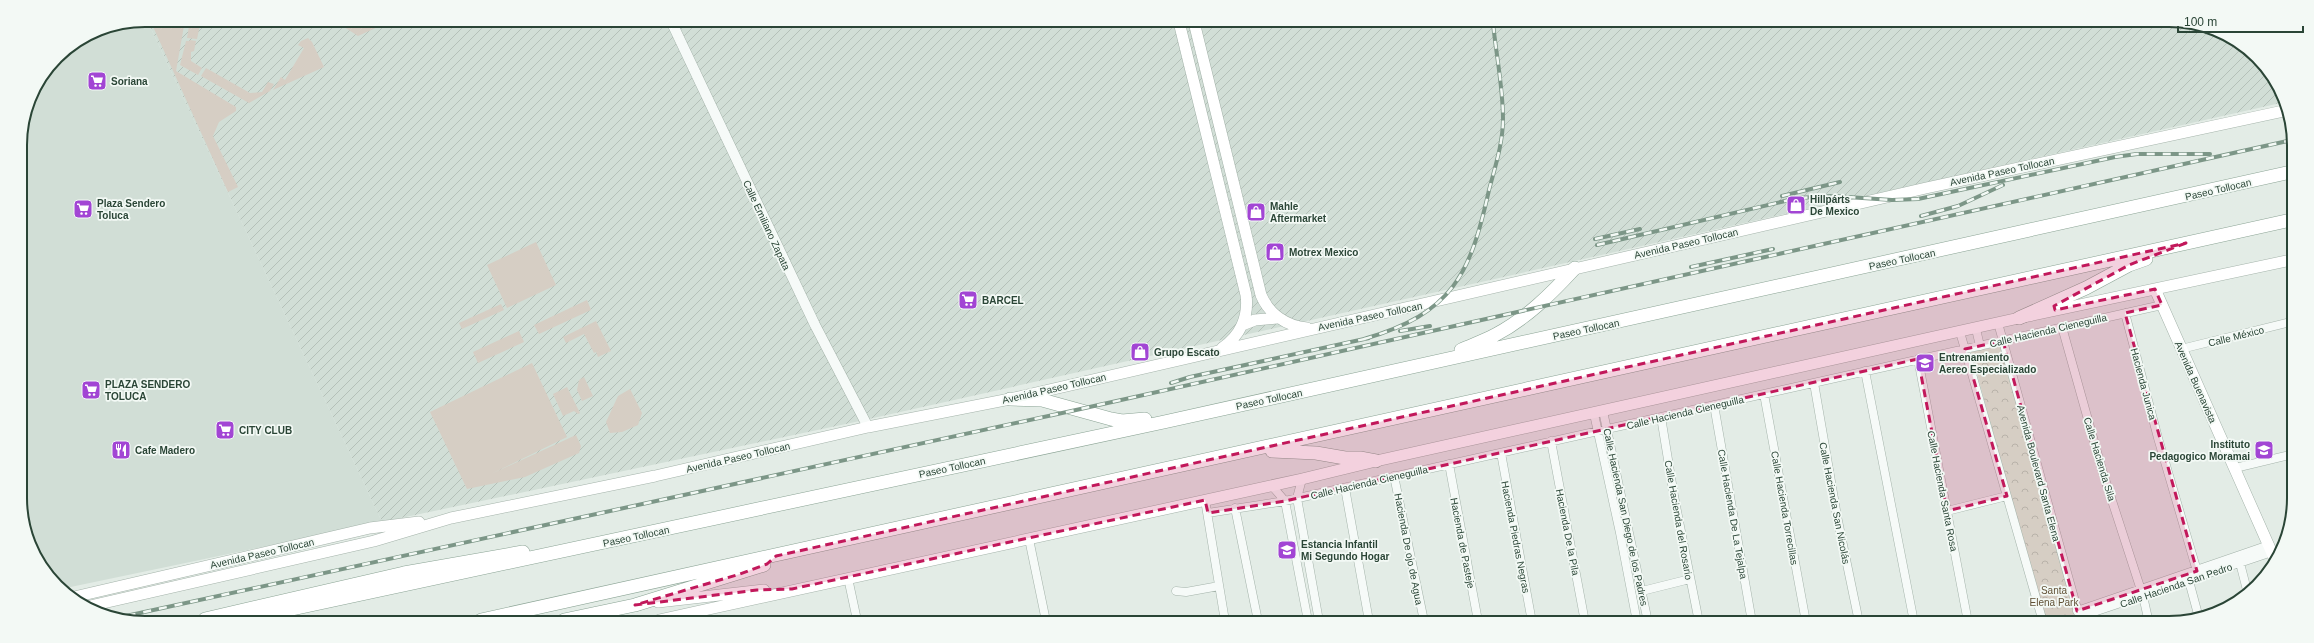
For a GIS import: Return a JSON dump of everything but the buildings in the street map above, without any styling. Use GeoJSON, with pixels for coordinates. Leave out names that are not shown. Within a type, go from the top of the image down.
{"type":"FeatureCollection","features":[{"type":"Feature","properties":{"kind":"highway","name":"Paseo Tollocan"},"geometry":{"type":"LineString","coordinates":[[259,616],[1164,422],[2287,173]]}},
{"type":"Feature","properties":{"kind":"highway"},"geometry":{"type":"LineString","coordinates":[[499,616],[2287,221]]}},
{"type":"Feature","properties":{"kind":"highway"},"geometry":{"type":"LineString","coordinates":[[2019,318],[2086,288],[2129,265],[2159,255],[2186,243]]}},
{"type":"Feature","properties":{"kind":"highway"},"geometry":{"type":"LineString","coordinates":[[1442,361],[1496,335],[1512,325],[1557,288],[1575,268]]}},
{"type":"Feature","properties":{"kind":"highway"},"geometry":{"type":"LineString","coordinates":[[1010,399],[1042,400],[1122,421],[1152,419],[1164,422]]}},
{"type":"Feature","properties":{"kind":"highway"},"geometry":{"type":"LineString","coordinates":[[1246,451],[1316,452],[1345,458],[1376,460]]}},
{"type":"Feature","properties":{"kind":"highway"},"geometry":{"type":"LineString","coordinates":[[219,616],[404,573],[507,554],[532,551],[556,553]]}},
{"type":"Feature","properties":{"kind":"highway"},"geometry":{"type":"LineString","coordinates":[[583,616],[635,605],[740,574],[767,564],[776,556]]}},
{"type":"Feature","properties":{"kind":"main road"},"geometry":{"type":"LineString","coordinates":[[1180,27],[1246,296],[1247,313],[1242,325],[1232,341],[1213,352]]}},
{"type":"Feature","properties":{"kind":"main road"},"geometry":{"type":"LineString","coordinates":[[1195,27],[1241,222],[1261,295],[1265,305],[1277,318],[1302,328],[1312,329]]}},
{"type":"Feature","properties":{"kind":"main road","name":"Avenida Paseo Tollocan"},"geometry":{"type":"LineString","coordinates":[[79,596],[370,528],[451,518],[655,476],[868,427],[1010,399],[1926,188],[2282,111]]}},
{"type":"Feature","properties":{"kind":"main road"},"geometry":{"type":"LineString","coordinates":[[677,616],[792,589],[1272,486],[1376,460],[2019,318],[2287,261]]}},
{"type":"Feature","properties":{"kind":"main road","name":"Avenida Buenavista"},"geometry":{"type":"LineString","coordinates":[[2155,289],[2272,553]]}},
{"type":"Feature","properties":{"kind":"main road"},"geometry":{"type":"LineString","coordinates":[[1242,325],[1256,320],[1277,318]]}},
{"type":"Feature","properties":{"kind":"main road","name":"Avenida Paseo Tollocan"},"geometry":{"type":"LineString","coordinates":[[95,605],[374,541],[451,518]]}},
{"type":"Feature","properties":{"kind":"main road"},"geometry":{"type":"LineString","coordinates":[[635,605],[757,590],[792,589]]}},
{"type":"Feature","properties":{"kind":"street","name":"Calle Emiliano Zapata"},"geometry":{"type":"LineString","coordinates":[[674,27],[815,325],[868,427]]}},
{"type":"Feature","properties":{"kind":"street"},"geometry":{"type":"LineString","coordinates":[[1213,159],[1226,157]]}},
{"type":"Feature","properties":{"kind":"street"},"geometry":{"type":"LineString","coordinates":[[1229,224],[1241,222]]}},
{"type":"Feature","properties":{"kind":"street","name":"Calle Hacienda Cieneguilla"},"geometry":{"type":"LineString","coordinates":[[1208,513],[1285,501],[1345,488],[2162,305]]}},
{"type":"Feature","properties":{"kind":"street","name":"Hacienda Junica"},"geometry":{"type":"LineString","coordinates":[[2125,313],[2158,438],[2197,571]]}},
{"type":"Feature","properties":{"kind":"street","name":"Avenida Boulevard Santa Elena"},"geometry":{"type":"LineString","coordinates":[[1998,323],[2079,616]]}},
{"type":"Feature","properties":{"kind":"street","name":"Calle México"},"geometry":{"type":"LineString","coordinates":[[2182,349],[2287,323]]}},
{"type":"Feature","properties":{"kind":"street","name":"Calle Hacienda Sila"},"geometry":{"type":"LineString","coordinates":[[2062,327],[2103,473],[2142,593],[2147,616]]}},
{"type":"Feature","properties":{"kind":"street"},"geometry":{"type":"LineString","coordinates":[[1976,328],[1980,346]]}},
{"type":"Feature","properties":{"kind":"street"},"geometry":{"type":"LineString","coordinates":[[1960,332],[2041,616]]}},
{"type":"Feature","properties":{"kind":"street","name":"Calle Hacienda Santa Rosa"},"geometry":{"type":"LineString","coordinates":[[1918,360],[1967,616]]}},
{"type":"Feature","properties":{"kind":"street"},"geometry":{"type":"LineString","coordinates":[[1865,371],[1913,616]]}},
{"type":"Feature","properties":{"kind":"street","name":"Calle Hacienda San Nicolás"},"geometry":{"type":"LineString","coordinates":[[1814,383],[1837,516],[1858,616]]}},
{"type":"Feature","properties":{"kind":"street","name":"Calle Hacienda Torrecillas"},"geometry":{"type":"LineString","coordinates":[[1764,394],[1805,616]]}},
{"type":"Feature","properties":{"kind":"street","name":"Calle Hacienda De La Tejalpa"},"geometry":{"type":"LineString","coordinates":[[1714,405],[1751,616]]}},
{"type":"Feature","properties":{"kind":"street","name":"Calle Hacienda San Diego de los Padres"},"geometry":{"type":"LineString","coordinates":[[1598,412],[1607,429],[1630,531],[1647,616]]}},
{"type":"Feature","properties":{"kind":"street","name":"Calle Hacienda San Diego de los Padres"},"geometry":{"type":"LineString","coordinates":[[1598,412],[1598,431],[1636,616]]}},
{"type":"Feature","properties":{"kind":"street","name":"Calle Hacienda del Rosario"},"geometry":{"type":"LineString","coordinates":[[1661,417],[1698,616]]}},
{"type":"Feature","properties":{"kind":"street","name":"Hacienda De la Pila"},"geometry":{"type":"LineString","coordinates":[[1551,441],[1584,616]]}},
{"type":"Feature","properties":{"kind":"street","name":"Hacienda Piedras Negras"},"geometry":{"type":"LineString","coordinates":[[1501,453],[1531,616]]}},
{"type":"Feature","properties":{"kind":"street"},"geometry":{"type":"LineString","coordinates":[[2234,468],[2287,456]]}},
{"type":"Feature","properties":{"kind":"street","name":"Hacienda de Pasteje"},"geometry":{"type":"LineString","coordinates":[[1449,464],[1477,616]]}},
{"type":"Feature","properties":{"kind":"street","name":"Hacienda De ojo de Agua"},"geometry":{"type":"LineString","coordinates":[[1394,476],[1423,616]]}},
{"type":"Feature","properties":{"kind":"street"},"geometry":{"type":"LineString","coordinates":[[1302,479],[1296,498],[1318,616]]}},
{"type":"Feature","properties":{"kind":"street"},"geometry":{"type":"LineString","coordinates":[[1272,486],[1285,501],[1307,616]]}},
{"type":"Feature","properties":{"kind":"street"},"geometry":{"type":"LineString","coordinates":[[1345,488],[1369,616]]}},
{"type":"Feature","properties":{"kind":"street"},"geometry":{"type":"LineString","coordinates":[[1947,511],[2007,496]]}},
{"type":"Feature","properties":{"kind":"street"},"geometry":{"type":"LineString","coordinates":[[1205,500],[1224,616]]}},
{"type":"Feature","properties":{"kind":"street"},"geometry":{"type":"LineString","coordinates":[[1235,508],[1257,616]]}},
{"type":"Feature","properties":{"kind":"street"},"geometry":{"type":"LineString","coordinates":[[1620,533],[1630,531]]}},
{"type":"Feature","properties":{"kind":"street"},"geometry":{"type":"LineString","coordinates":[[1029,539],[1045,616]]}},
{"type":"Feature","properties":{"kind":"street","name":"Calle Hacienda San Pedro"},"geometry":{"type":"LineString","coordinates":[[2082,616],[2165,585],[2197,571],[2272,553]]}},
{"type":"Feature","properties":{"kind":"street","name":"Calle Hacienda San Pedro"},"geometry":{"type":"LineString","coordinates":[[2165,585],[2189,581],[2272,553]]}},
{"type":"Feature","properties":{"kind":"street"},"geometry":{"type":"LineString","coordinates":[[2240,563],[2246,588]]}},
{"type":"Feature","properties":{"kind":"street"},"geometry":{"type":"LineString","coordinates":[[848,578],[856,616]]}},
{"type":"Feature","properties":{"kind":"street"},"geometry":{"type":"LineString","coordinates":[[1642,591],[1690,579]]}},
{"type":"Feature","properties":{"kind":"street"},"geometry":{"type":"LineString","coordinates":[[2189,581],[2198,613]]}},
{"type":"Feature","properties":{"kind":"street"},"geometry":{"type":"LineString","coordinates":[[1176,591],[1186,592],[1219,586]]}},
{"type":"Feature","properties":{"kind":"highlighted area"},"geometry":{"type":"Polygon","coordinates":[[[2186,243],[2129,265],[2054,306],[2055,310],[2155,289],[2162,305],[2125,313],[2197,571],[2077,611],[2003,341],[1965,349],[2007,496],[1947,511],[1918,359],[1285,501],[1208,513],[1205,500],[792,589],[757,590],[635,605],[740,574],[767,564],[776,556],[2186,243]]]}},
{"type":"Feature","properties":{"kind":"shaded area"},"geometry":{"type":"Polygon","coordinates":[[[150,27],[382,522],[68,587],[51,570],[33,536],[29,521],[27,498],[27,137],[31,114],[39,93],[47,79],[56,67],[79,47],[107,33],[129,28],[150,27]]]}},
{"type":"Feature","properties":{"kind":"shaded area"},"geometry":{"type":"Polygon","coordinates":[[[150,27],[2169,27],[2192,29],[2207,33],[2241,51],[2263,73],[2279,103],[860,421],[382,522],[150,27]]]}},
{"type":"Feature","properties":{"kind":"green space"},"geometry":{"type":"Polygon","coordinates":[[[153,27],[184,27],[176,71],[236,107],[236,111],[219,122],[213,136],[238,187],[228,192],[153,27]]]}},
{"type":"Feature","properties":{"kind":"green space"},"geometry":{"type":"Polygon","coordinates":[[[189,27],[200,27],[197,39],[187,38],[189,27]]]}},
{"type":"Feature","properties":{"kind":"green space"},"geometry":{"type":"Polygon","coordinates":[[[344,27],[378,27],[358,36],[344,27]]]}},
{"type":"Feature","properties":{"kind":"green space"},"geometry":{"type":"Polygon","coordinates":[[[308,38],[312,42],[324,67],[273,90],[281,77],[285,80],[304,48],[298,45],[301,41],[308,38]]]}},
{"type":"Feature","properties":{"kind":"green space"},"geometry":{"type":"Polygon","coordinates":[[[186,41],[196,41],[194,51],[191,52],[191,61],[202,68],[198,75],[180,65],[186,41]]]}},
{"type":"Feature","properties":{"kind":"green space"},"geometry":{"type":"Polygon","coordinates":[[[206,68],[250,93],[262,92],[268,82],[274,84],[270,91],[249,103],[201,76],[206,68]]]}},
{"type":"Feature","properties":{"kind":"green space"},"geometry":{"type":"Polygon","coordinates":[[[536,242],[556,285],[507,308],[487,265],[536,242]]]}},
{"type":"Feature","properties":{"kind":"green space"},"geometry":{"type":"Polygon","coordinates":[[[587,300],[591,310],[539,334],[534,325],[587,300]]]}},
{"type":"Feature","properties":{"kind":"green space"},"geometry":{"type":"Polygon","coordinates":[[[501,304],[504,310],[462,329],[459,323],[501,304]]]}},
{"type":"Feature","properties":{"kind":"green space"},"geometry":{"type":"Polygon","coordinates":[[[596,321],[611,351],[598,357],[596,352],[594,353],[584,334],[566,343],[563,337],[596,321]]]}},
{"type":"Feature","properties":{"kind":"green space"},"geometry":{"type":"Polygon","coordinates":[[[519,331],[524,342],[478,363],[473,352],[519,331]]]}},
{"type":"Feature","properties":{"kind":"green space","name":"Santa Elena Park"},"geometry":{"type":"Polygon","coordinates":[[[2001,345],[2075,616],[2043,616],[1971,352],[2001,345]]]}},
{"type":"Feature","properties":{"kind":"green space"},"geometry":{"type":"Polygon","coordinates":[[[532,363],[567,437],[491,474],[576,435],[581,446],[579,453],[525,477],[467,489],[430,412],[532,363]]]}},
{"type":"Feature","properties":{"kind":"green space"},"geometry":{"type":"Polygon","coordinates":[[[584,377],[593,396],[582,401],[577,390],[579,380],[584,377]]]}},
{"type":"Feature","properties":{"kind":"green space"},"geometry":{"type":"Polygon","coordinates":[[[567,387],[580,413],[578,414],[574,411],[563,416],[553,394],[567,387]]]}},
{"type":"Feature","properties":{"kind":"green space"},"geometry":{"type":"Polygon","coordinates":[[[630,389],[642,413],[638,425],[622,432],[610,433],[606,422],[618,396],[630,389]]]}},
{"type":"Feature","properties":{"kind":"railway"},"geometry":{"type":"LineString","coordinates":[[1364,339],[1394,329],[1418,317],[1438,303],[1453,287],[1465,268],[1482,220],[1502,137],[1502,95],[1494,27]]}},
{"type":"Feature","properties":{"kind":"railway"},"geometry":{"type":"LineString","coordinates":[[130,615],[1076,410],[2287,141]]}},
{"type":"Feature","properties":{"kind":"railway"},"geometry":{"type":"LineString","coordinates":[[1597,245],[1798,198],[1833,196],[1892,200],[1918,199],[2115,157],[2137,154],[2210,154]]}},
{"type":"Feature","properties":{"kind":"railway"},"geometry":{"type":"LineString","coordinates":[[1782,196],[1840,182]]}},
{"type":"Feature","properties":{"kind":"railway"},"geometry":{"type":"LineString","coordinates":[[1921,216],[1958,206],[2003,185]]}},
{"type":"Feature","properties":{"kind":"railway"},"geometry":{"type":"LineString","coordinates":[[1595,239],[1640,229]]}},
{"type":"Feature","properties":{"kind":"railway"},"geometry":{"type":"LineString","coordinates":[[1691,267],[1773,249]]}},
{"type":"Feature","properties":{"kind":"railway"},"geometry":{"type":"LineString","coordinates":[[1400,331],[1430,326]]}},
{"type":"Feature","properties":{"kind":"railway"},"geometry":{"type":"LineString","coordinates":[[1171,383],[1190,377],[1369,338]]}},
{"type":"Feature","properties":{"kind":"place","name":"Soriana"},"geometry":{"type":"Point","coordinates":[97,81]}},
{"type":"Feature","properties":{"kind":"place","name":"Hillpárts De Mexico"},"geometry":{"type":"Point","coordinates":[1796,205]}},
{"type":"Feature","properties":{"kind":"place","name":"Plaza Sendero Toluca"},"geometry":{"type":"Point","coordinates":[83,209]}},
{"type":"Feature","properties":{"kind":"place","name":"Mahle Aftermarket"},"geometry":{"type":"Point","coordinates":[1256,212]}},
{"type":"Feature","properties":{"kind":"place","name":"Motrex Mexico"},"geometry":{"type":"Point","coordinates":[1275,252]}},
{"type":"Feature","properties":{"kind":"place","name":"BARCEL"},"geometry":{"type":"Point","coordinates":[968,300]}},
{"type":"Feature","properties":{"kind":"place","name":"Grupo Escato"},"geometry":{"type":"Point","coordinates":[1140,352]}},
{"type":"Feature","properties":{"kind":"place","name":"Entrenamiento Aereo Especializado"},"geometry":{"type":"Point","coordinates":[1925,363]}},
{"type":"Feature","properties":{"kind":"place","name":"PLAZA SENDERO TOLUCA"},"geometry":{"type":"Point","coordinates":[91,390]}},
{"type":"Feature","properties":{"kind":"place","name":"CITY CLUB"},"geometry":{"type":"Point","coordinates":[225,430]}},
{"type":"Feature","properties":{"kind":"place","name":"Cafe Madero"},"geometry":{"type":"Point","coordinates":[121,450]}},
{"type":"Feature","properties":{"kind":"place","name":"Instituto Pedagogico Moramai"},"geometry":{"type":"Point","coordinates":[2264,450]}},
{"type":"Feature","properties":{"kind":"place","name":"Estancia Infantil Mi Segundo Hogar"},"geometry":{"type":"Point","coordinates":[1287,550]}}]}
